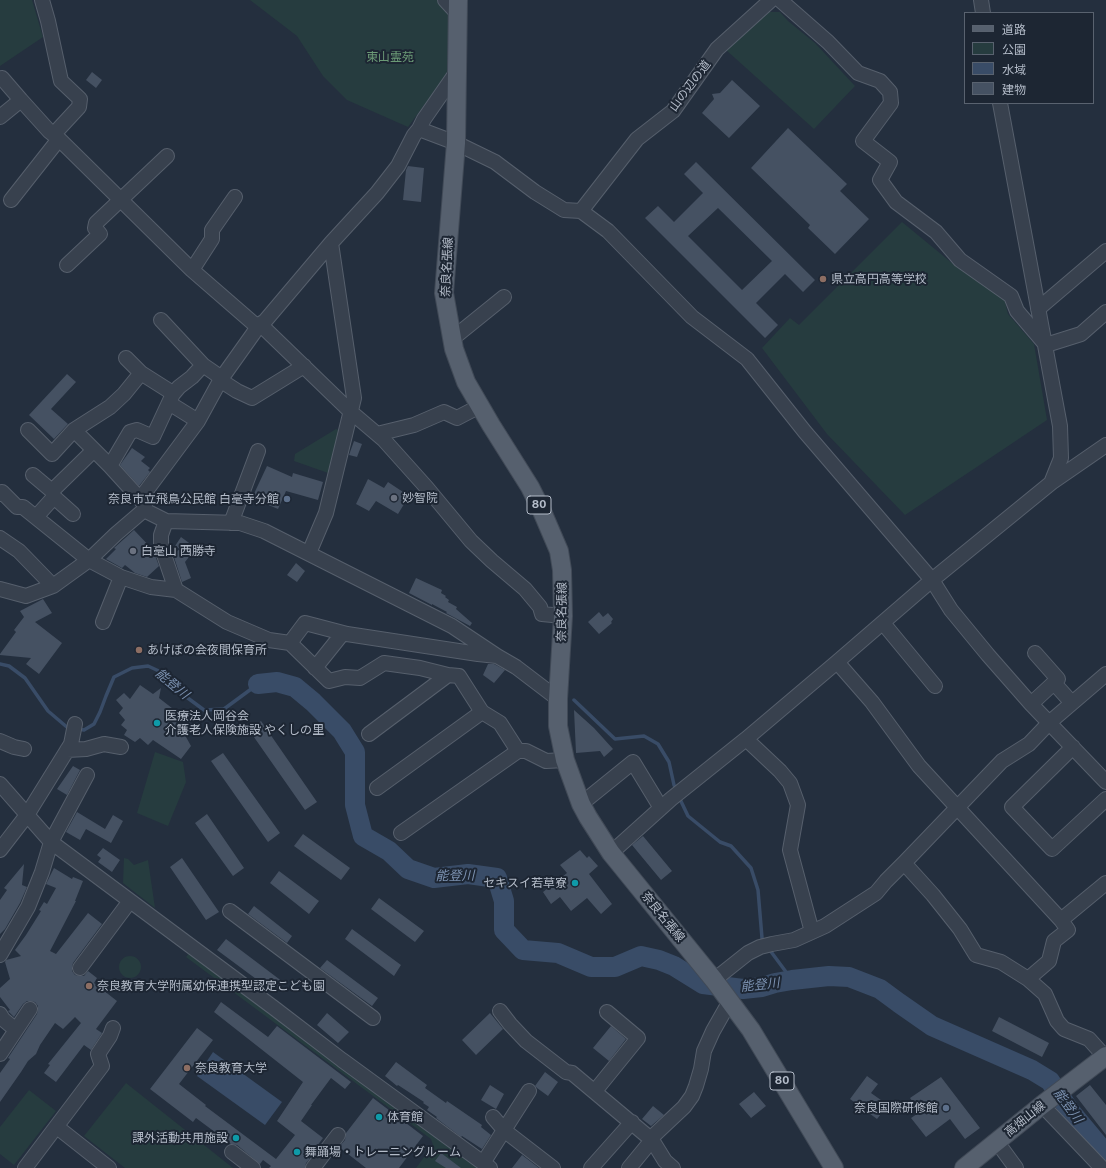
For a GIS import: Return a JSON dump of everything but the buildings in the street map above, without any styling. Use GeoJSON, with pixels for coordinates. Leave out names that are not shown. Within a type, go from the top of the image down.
{"type":"FeatureCollection","features":[{"type":"Feature","properties":{"kind":"main road","name":"奈良名張線"},"geometry":{"type":"LineString","coordinates":[[458,7],[456,143],[444,294],[454,349],[466,382],[530,487],[541,508],[559,551],[562,570],[563,616],[558,699],[558,726],[565,760],[581,804],[611,853],[714,980],[751,1030],[834,1168]]}},
{"type":"Feature","properties":{"kind":"main road","name":"高畑山線"},"geometry":{"type":"LineString","coordinates":[[964,1168],[1047,1101],[1106,1057]]}},
{"type":"Feature","properties":{"kind":"street"},"geometry":{"type":"LineString","coordinates":[[11,200],[79,107],[80,100],[61,81],[48,20],[42,0]]}},
{"type":"Feature","properties":{"kind":"street"},"geometry":{"type":"LineString","coordinates":[[445,0],[458,7]]}},
{"type":"Feature","properties":{"kind":"street","name":"山の辺の道"},"geometry":{"type":"LineString","coordinates":[[581,211],[637,139],[674,111],[717,49],[771,0]]}},
{"type":"Feature","properties":{"kind":"street"},"geometry":{"type":"LineString","coordinates":[[780,0],[828,42],[858,73],[880,81],[890,92],[891,103],[863,141],[890,162],[880,180],[896,202],[936,232],[960,260],[1011,296],[1017,311],[1046,345]]}},
{"type":"Feature","properties":{"kind":"street"},"geometry":{"type":"LineString","coordinates":[[980,0],[983,12]]}},
{"type":"Feature","properties":{"kind":"street"},"geometry":{"type":"LineString","coordinates":[[0,589],[26,596],[53,586],[89,560],[116,534],[142,505],[198,421],[221,379],[260,325],[331,243],[377,193],[398,166],[424,119],[458,70]]}},
{"type":"Feature","properties":{"kind":"street"},"geometry":{"type":"LineString","coordinates":[[2,78],[49,131],[57,137],[192,270],[253,323],[263,327],[351,412],[384,440],[427,488],[471,542],[525,589],[540,607],[542,614],[563,616]]}},
{"type":"Feature","properties":{"kind":"street"},"geometry":{"type":"LineString","coordinates":[[0,117],[21,100]]}},
{"type":"Feature","properties":{"kind":"street"},"geometry":{"type":"LineString","coordinates":[[1000,104],[1060,426],[1061,458],[1051,483]]}},
{"type":"Feature","properties":{"kind":"street"},"geometry":{"type":"LineString","coordinates":[[419,129],[456,143],[496,162],[535,192],[564,210],[581,211],[608,231],[692,317],[747,359],[805,432],[932,580],[951,610],[988,655],[1031,704],[1103,775]]}},
{"type":"Feature","properties":{"kind":"street"},"geometry":{"type":"LineString","coordinates":[[67,265],[100,234],[95,228],[96,223],[167,156]]}},
{"type":"Feature","properties":{"kind":"street"},"geometry":{"type":"LineString","coordinates":[[192,270],[212,239],[212,230],[235,197]]}},
{"type":"Feature","properties":{"kind":"street"},"geometry":{"type":"LineString","coordinates":[[309,553],[326,513],[354,398],[331,243]]}},
{"type":"Feature","properties":{"kind":"street"},"geometry":{"type":"LineString","coordinates":[[1038,309],[1106,251]]}},
{"type":"Feature","properties":{"kind":"street"},"geometry":{"type":"LineString","coordinates":[[452,339],[504,297]]}},
{"type":"Feature","properties":{"kind":"street"},"geometry":{"type":"LineString","coordinates":[[1046,345],[1081,334],[1106,312]]}},
{"type":"Feature","properties":{"kind":"street"},"geometry":{"type":"LineString","coordinates":[[161,320],[204,365],[237,391],[252,398],[304,366]]}},
{"type":"Feature","properties":{"kind":"street"},"geometry":{"type":"LineString","coordinates":[[126,358],[141,373],[171,392],[171,399]]}},
{"type":"Feature","properties":{"kind":"street"},"geometry":{"type":"LineString","coordinates":[[110,466],[130,432],[137,430],[153,437],[171,399],[179,387],[204,365]]}},
{"type":"Feature","properties":{"kind":"street"},"geometry":{"type":"LineString","coordinates":[[28,430],[52,454],[74,430],[110,407],[124,394],[141,373]]}},
{"type":"Feature","properties":{"kind":"street"},"geometry":{"type":"LineString","coordinates":[[171,399],[198,421]]}},
{"type":"Feature","properties":{"kind":"street"},"geometry":{"type":"LineString","coordinates":[[377,434],[414,425],[444,412],[457,418],[480,406]]}},
{"type":"Feature","properties":{"kind":"street"},"geometry":{"type":"LineString","coordinates":[[74,430],[110,466],[142,505],[166,521],[240,523],[264,531],[452,626],[516,667],[558,699]]}},
{"type":"Feature","properties":{"kind":"street"},"geometry":{"type":"LineString","coordinates":[[611,853],[671,800],[746,739],[932,580],[1051,483],[1106,445]]}},
{"type":"Feature","properties":{"kind":"street"},"geometry":{"type":"LineString","coordinates":[[36,517],[53,494],[94,450]]}},
{"type":"Feature","properties":{"kind":"street"},"geometry":{"type":"LineString","coordinates":[[231,523],[258,451]]}},
{"type":"Feature","properties":{"kind":"street"},"geometry":{"type":"LineString","coordinates":[[33,475],[73,514]]}},
{"type":"Feature","properties":{"kind":"street"},"geometry":{"type":"LineString","coordinates":[[0,494],[2,492],[18,508],[23,507],[89,560],[122,577],[151,586],[176,590],[227,622],[269,640],[290,643],[329,681],[345,676],[360,678],[384,663],[420,668],[448,675],[459,676],[482,712],[500,723],[518,751]]}},
{"type":"Feature","properties":{"kind":"street"},"geometry":{"type":"LineString","coordinates":[[166,521],[161,535],[161,546],[176,590]]}},
{"type":"Feature","properties":{"kind":"street"},"geometry":{"type":"LineString","coordinates":[[0,538],[19,551],[53,586]]}},
{"type":"Feature","properties":{"kind":"street"},"geometry":{"type":"LineString","coordinates":[[103,622],[122,577]]}},
{"type":"Feature","properties":{"kind":"street"},"geometry":{"type":"LineString","coordinates":[[290,643],[305,623],[343,633],[497,656]]}},
{"type":"Feature","properties":{"kind":"street"},"geometry":{"type":"LineString","coordinates":[[883,623],[935,686]]}},
{"type":"Feature","properties":{"kind":"street"},"geometry":{"type":"LineString","coordinates":[[316,668],[343,633]]}},
{"type":"Feature","properties":{"kind":"street"},"geometry":{"type":"LineString","coordinates":[[1031,704],[1058,680],[1034,653]]}},
{"type":"Feature","properties":{"kind":"street"},"geometry":{"type":"LineString","coordinates":[[837,662],[872,702],[919,766],[1061,920],[1068,930],[1054,941],[1049,961],[1028,979]]}},
{"type":"Feature","properties":{"kind":"street"},"geometry":{"type":"LineString","coordinates":[[714,980],[748,953],[766,945],[794,940],[825,926],[876,892],[1002,761],[1028,744],[1050,722],[1106,674]]}},
{"type":"Feature","properties":{"kind":"street"},"geometry":{"type":"LineString","coordinates":[[369,734],[448,675]]}},
{"type":"Feature","properties":{"kind":"street"},"geometry":{"type":"LineString","coordinates":[[1054,683],[1072,703]]}},
{"type":"Feature","properties":{"kind":"street"},"geometry":{"type":"LineString","coordinates":[[377,788],[482,712]]}},
{"type":"Feature","properties":{"kind":"street"},"geometry":{"type":"LineString","coordinates":[[0,850],[27,814],[69,747],[75,724]]}},
{"type":"Feature","properties":{"kind":"street"},"geometry":{"type":"LineString","coordinates":[[746,739],[790,782],[798,805],[790,850],[812,932]]}},
{"type":"Feature","properties":{"kind":"street"},"geometry":{"type":"LineString","coordinates":[[0,741],[24,750]]}},
{"type":"Feature","properties":{"kind":"street"},"geometry":{"type":"LineString","coordinates":[[69,747],[86,749],[104,744],[121,747]]}},
{"type":"Feature","properties":{"kind":"street"},"geometry":{"type":"LineString","coordinates":[[1074,747],[1012,807],[1052,849],[1106,799]]}},
{"type":"Feature","properties":{"kind":"street"},"geometry":{"type":"LineString","coordinates":[[401,834],[518,751],[526,751],[546,761],[565,760]]}},
{"type":"Feature","properties":{"kind":"street"},"geometry":{"type":"LineString","coordinates":[[581,804],[632,762],[671,800]]}},
{"type":"Feature","properties":{"kind":"street"},"geometry":{"type":"LineString","coordinates":[[0,955],[28,907],[42,872],[51,842],[87,775]]}},
{"type":"Feature","properties":{"kind":"street"},"geometry":{"type":"LineString","coordinates":[[0,784],[51,842],[486,1166],[529,1091]]}},
{"type":"Feature","properties":{"kind":"street"},"geometry":{"type":"LineString","coordinates":[[904,864],[960,929],[976,955],[1001,962],[1028,979],[1045,994],[1057,1021],[1064,1030],[1089,1039],[1106,1057]]}},
{"type":"Feature","properties":{"kind":"street"},"geometry":{"type":"LineString","coordinates":[[1061,920],[1106,883]]}},
{"type":"Feature","properties":{"kind":"street"},"geometry":{"type":"LineString","coordinates":[[80,968],[130,901]]}},
{"type":"Feature","properties":{"kind":"street"},"geometry":{"type":"LineString","coordinates":[[230,911],[373,1018]]}},
{"type":"Feature","properties":{"kind":"street"},"geometry":{"type":"LineString","coordinates":[[629,1168],[651,1140],[684,1107],[692,1096],[699,1075],[704,1052],[728,999]]}},
{"type":"Feature","properties":{"kind":"street"},"geometry":{"type":"LineString","coordinates":[[0,1054],[30,1009]]}},
{"type":"Feature","properties":{"kind":"street"},"geometry":{"type":"LineString","coordinates":[[500,1011],[526,1041],[566,1072],[572,1073],[632,1122],[651,1140],[672,1168]]}},
{"type":"Feature","properties":{"kind":"street"},"geometry":{"type":"LineString","coordinates":[[595,1092],[638,1038],[607,1012]]}},
{"type":"Feature","properties":{"kind":"street"},"geometry":{"type":"LineString","coordinates":[[0,1014],[2,1019],[16,1030]]}},
{"type":"Feature","properties":{"kind":"street"},"geometry":{"type":"LineString","coordinates":[[25,1168],[102,1066],[98,1054],[110,1036],[113,1028]]}},
{"type":"Feature","properties":{"kind":"street"},"geometry":{"type":"LineString","coordinates":[[1047,1101],[1102,1168]]}},
{"type":"Feature","properties":{"kind":"street"},"geometry":{"type":"LineString","coordinates":[[493,1117],[505,1131],[553,1168]]}},
{"type":"Feature","properties":{"kind":"street"},"geometry":{"type":"LineString","coordinates":[[591,1168],[632,1122]]}},
{"type":"Feature","properties":{"kind":"street"},"geometry":{"type":"LineString","coordinates":[[57,1127],[109,1168]]}},
{"type":"Feature","properties":{"kind":"street"},"geometry":{"type":"LineString","coordinates":[[313,1168],[338,1135]]}},
{"type":"Feature","properties":{"kind":"street"},"geometry":{"type":"LineString","coordinates":[[997,1142],[1016,1168]]}},
{"type":"Feature","properties":{"kind":"street"},"geometry":{"type":"LineString","coordinates":[[232,1152],[253,1168]]}},
{"type":"Feature","properties":{"kind":"green space"},"geometry":{"type":"Polygon","coordinates":[[[0,0],[32,0],[43,37],[0,66],[0,0]]]}},
{"type":"Feature","properties":{"kind":"green space","name":"東山霊苑"},"geometry":{"type":"Polygon","coordinates":[[[250,0],[450,0],[450,70],[408,127],[347,100],[323,76],[297,36],[250,0]]]}},
{"type":"Feature","properties":{"kind":"green space"},"geometry":{"type":"Polygon","coordinates":[[[769,12],[780,12],[788,21],[815,43],[855,86],[814,129],[726,50],[769,12]]]}},
{"type":"Feature","properties":{"kind":"green space"},"geometry":{"type":"Polygon","coordinates":[[[902,222],[958,268],[1004,298],[1008,314],[1034,344],[1047,420],[905,515],[827,434],[762,348],[790,318],[799,325],[902,222]]]}},
{"type":"Feature","properties":{"kind":"green space"},"geometry":{"type":"Polygon","coordinates":[[[336,429],[341,431],[331,474],[294,461],[295,454],[336,429]]]}},
{"type":"Feature","properties":{"kind":"green space"},"geometry":{"type":"Polygon","coordinates":[[[155,752],[183,762],[186,782],[168,826],[137,813],[155,752]]]}},
{"type":"Feature","properties":{"kind":"green space"},"geometry":{"type":"Polygon","coordinates":[[[124,858],[128,859],[134,865],[148,860],[155,908],[123,883],[124,858]]]}},
{"type":"Feature","properties":{"kind":"green space"},"geometry":{"type":"Polygon","coordinates":[[[191,951],[480,1168],[416,1168],[433,1145],[431,1139],[186,957],[191,951]]]}},
{"type":"Feature","properties":{"kind":"green space"},"geometry":{"type":"Polygon","coordinates":[[[130,956],[138,959],[141,967],[138,975],[130,978],[122,975],[119,967],[122,959],[130,956]]]}},
{"type":"Feature","properties":{"kind":"green space"},"geometry":{"type":"Polygon","coordinates":[[[126,1083],[233,1168],[125,1168],[84,1136],[126,1083]]]}},
{"type":"Feature","properties":{"kind":"green space"},"geometry":{"type":"Polygon","coordinates":[[[29,1090],[56,1111],[14,1165],[0,1154],[0,1127],[29,1090]]]}},
{"type":"Feature","properties":{"kind":"water"},"geometry":{"type":"Polygon","coordinates":[[[213,1052],[282,1102],[265,1125],[197,1076],[213,1052]]]}},
{"type":"Feature","properties":{"kind":"waterway","name":"能登川"},"geometry":{"type":"LineString","coordinates":[[0,664],[9,666],[25,678],[48,711],[68,728],[71,728]]}},
{"type":"Feature","properties":{"kind":"waterway","name":"能登川"},"geometry":{"type":"LineString","coordinates":[[78,729],[84,730],[94,724],[114,677],[132,668],[148,666],[161,672],[181,693],[204,710],[224,709],[258,684]]}},
{"type":"Feature","properties":{"kind":"waterway","name":"能登川"},"geometry":{"type":"LineString","coordinates":[[258,684],[277,682],[295,687],[313,702],[342,731],[355,752],[355,805],[363,836],[389,851],[408,869],[434,878],[468,874],[497,878],[504,901],[504,930],[523,950],[558,953],[591,967],[615,967],[641,956],[659,960],[674,966],[703,984],[743,989],[762,987],[792,980],[829,976],[849,977],[880,989],[932,1026],[1032,1070],[1050,1081],[1070,1111],[1106,1154]]}},
{"type":"Feature","properties":{"kind":"waterway"},"geometry":{"type":"LineString","coordinates":[[574,700],[615,739],[644,736],[658,744],[669,762],[674,785],[677,791]]}},
{"type":"Feature","properties":{"kind":"waterway"},"geometry":{"type":"LineString","coordinates":[[679,797],[688,816],[720,842],[731,846],[751,868],[758,890],[762,938],[764,942]]}},
{"type":"Feature","properties":{"kind":"waterway"},"geometry":{"type":"LineString","coordinates":[[769,949],[792,980]]}},
{"type":"Feature","properties":{"kind":"place","name":"県立高円高等学校"},"geometry":{"type":"Point","coordinates":[823,279]}},
{"type":"Feature","properties":{"kind":"place","name":"妙智院"},"geometry":{"type":"Point","coordinates":[394,498]}},
{"type":"Feature","properties":{"kind":"place","name":"奈良市立飛鳥公民館 白毫寺分館"},"geometry":{"type":"Point","coordinates":[287,499]}},
{"type":"Feature","properties":{"kind":"place","name":"白毫山 西勝寺"},"geometry":{"type":"Point","coordinates":[133,551]}},
{"type":"Feature","properties":{"kind":"place","name":"あけぼの会夜間保育所"},"geometry":{"type":"Point","coordinates":[139,650]}},
{"type":"Feature","properties":{"kind":"place","name":"医療法人岡谷会 介護老人保険施設 やくしの里"},"geometry":{"type":"Point","coordinates":[157,723]}},
{"type":"Feature","properties":{"kind":"place","name":"セキスイ若草寮"},"geometry":{"type":"Point","coordinates":[575,883]}},
{"type":"Feature","properties":{"kind":"place","name":"奈良教育大学附属幼保連携型認定こども園"},"geometry":{"type":"Point","coordinates":[89,986]}},
{"type":"Feature","properties":{"kind":"place","name":"奈良教育大学"},"geometry":{"type":"Point","coordinates":[187,1068]}},
{"type":"Feature","properties":{"kind":"place","name":"奈良国際研修館"},"geometry":{"type":"Point","coordinates":[946,1108]}},
{"type":"Feature","properties":{"kind":"place","name":"体育館"},"geometry":{"type":"Point","coordinates":[379,1117]}},
{"type":"Feature","properties":{"kind":"place","name":"課外活動共用施設"},"geometry":{"type":"Point","coordinates":[236,1138]}},
{"type":"Feature","properties":{"kind":"place","name":"舞踊場・トレーニングルーム"},"geometry":{"type":"Point","coordinates":[297,1152]}}]}
